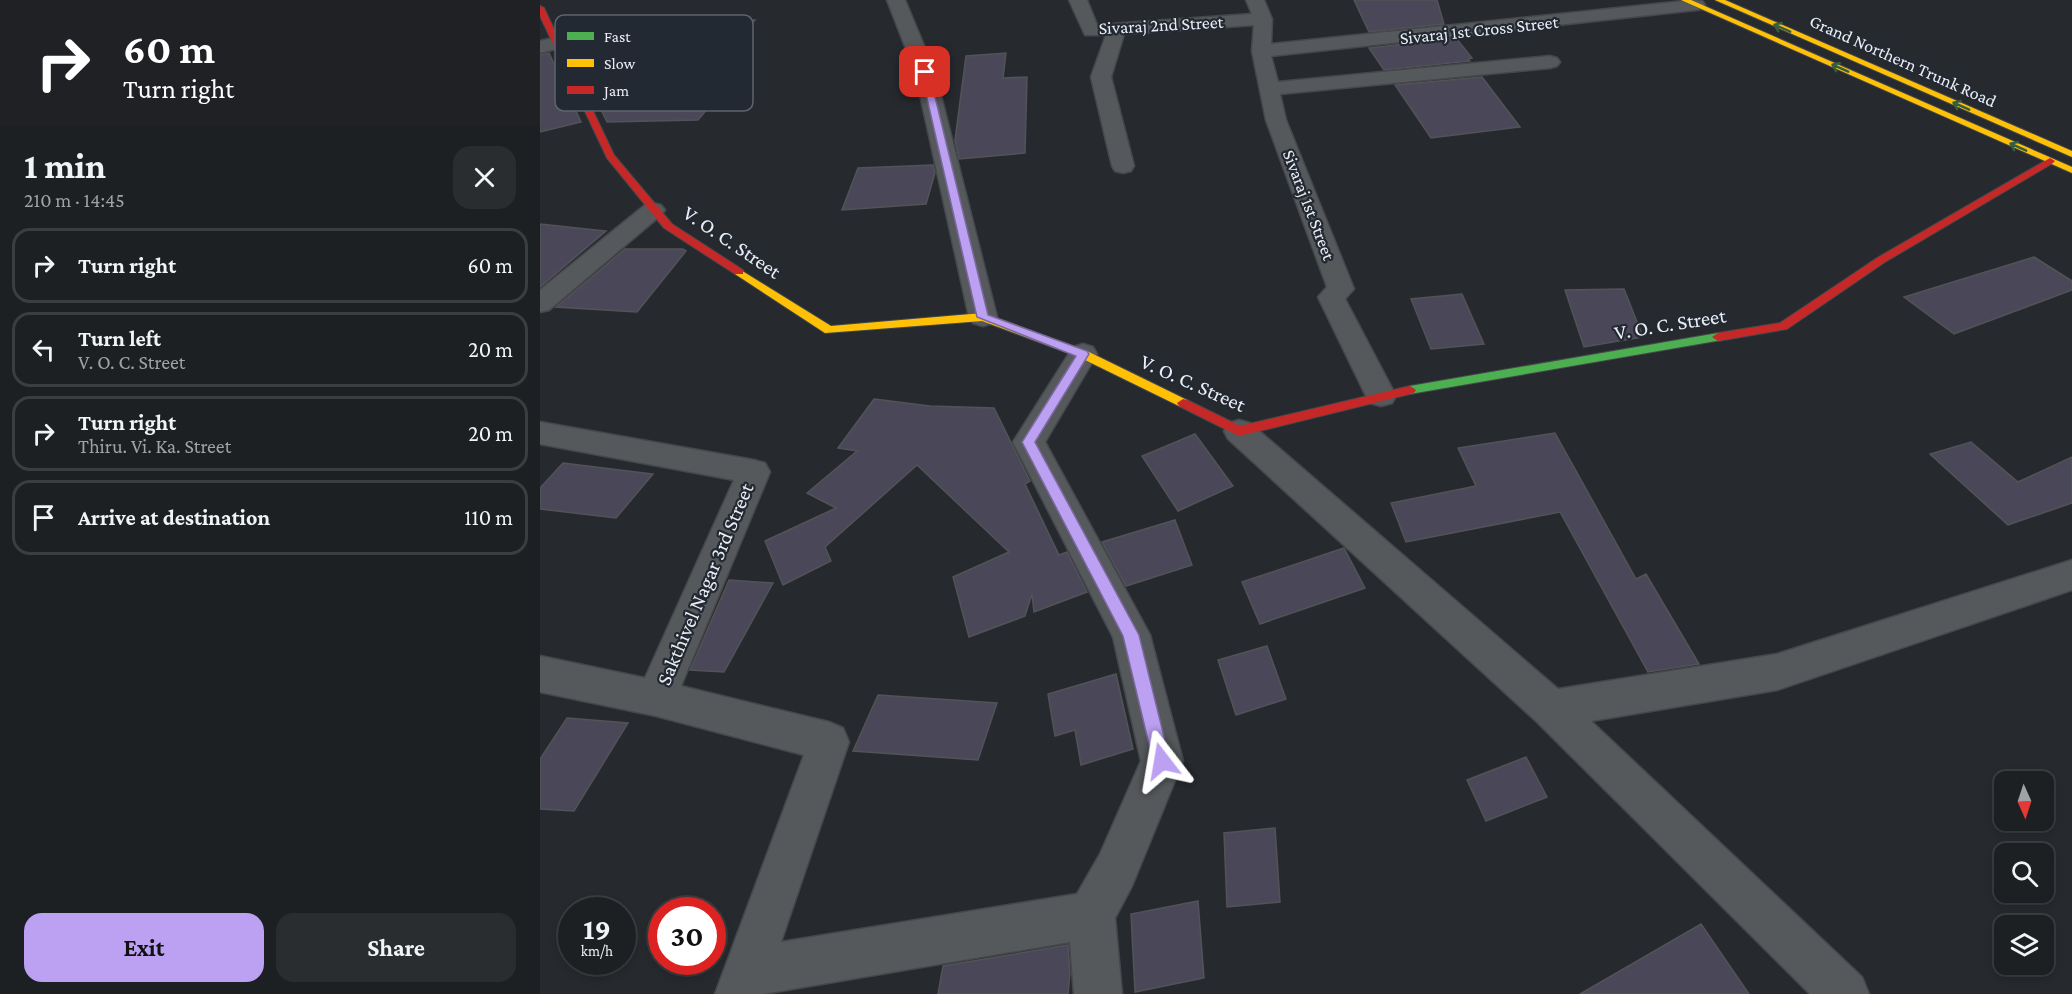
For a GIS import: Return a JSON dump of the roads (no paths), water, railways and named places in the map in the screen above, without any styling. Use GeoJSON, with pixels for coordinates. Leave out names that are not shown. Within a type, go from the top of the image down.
{"type":"FeatureCollection","features":[{"type":"Feature","properties":{"kind":"main road","name":"Grand Northern Trunk Road"},"geometry":{"type":"LineString","coordinates":[[1719,0],[2072,154]]}},
{"type":"Feature","properties":{"kind":"main road"},"geometry":{"type":"LineString","coordinates":[[1691,3],[2072,170]]}},
{"type":"Feature","properties":{"kind":"main road","name":"V. O. C. Street"},"geometry":{"type":"LineString","coordinates":[[540,8],[548,45]]}},
{"type":"Feature","properties":{"kind":"main road","name":"V. O. C. Street"},"geometry":{"type":"LineString","coordinates":[[585,111],[610,156],[668,226],[829,330],[983,317],[1083,354],[1239,431],[1381,396],[1500,373],[1783,326],[1881,260],[2050,161]]}},
{"type":"Feature","properties":{"kind":"street"},"geometry":{"type":"LineString","coordinates":[[896,0],[925,72],[983,317]]}},
{"type":"Feature","properties":{"kind":"street","name":"Sivaraj 2nd Street"},"geometry":{"type":"LineString","coordinates":[[1078,0],[1090,31],[1259,9]]}},
{"type":"Feature","properties":{"kind":"street","name":"Sivaraj 1st Cross Street"},"geometry":{"type":"LineString","coordinates":[[1261,51],[1521,26],[1691,3]]}},
{"type":"Feature","properties":{"kind":"street","name":"Sivaraj 1st Street"},"geometry":{"type":"LineString","coordinates":[[1259,9],[1261,51],[1276,120],[1341,289],[1331,297],[1381,396]]}},
{"type":"Feature","properties":{"kind":"street"},"geometry":{"type":"LineString","coordinates":[[1117,29],[1101,77],[1123,166]]}},
{"type":"Feature","properties":{"kind":"street"},"geometry":{"type":"LineString","coordinates":[[1269,89],[1550,62]]}},
{"type":"Feature","properties":{"kind":"street"},"geometry":{"type":"LineString","coordinates":[[540,304],[653,210]]}},
{"type":"Feature","properties":{"kind":"street"},"geometry":{"type":"LineString","coordinates":[[1083,354],[1029,442],[1131,635],[1162,761],[1116,870],[1090,915],[1098,994]]}},
{"type":"Feature","properties":{"kind":"street"},"geometry":{"type":"LineString","coordinates":[[1239,431],[1551,710],[1845,994]]}},
{"type":"Feature","properties":{"kind":"street","name":"Sakthivel Nagar 3rd Street"},"geometry":{"type":"LineString","coordinates":[[540,433],[754,472],[656,698]]}},
{"type":"Feature","properties":{"kind":"street"},"geometry":{"type":"LineString","coordinates":[[1551,710],[1777,672],[2072,575]]}},
{"type":"Feature","properties":{"kind":"street"},"geometry":{"type":"LineString","coordinates":[[540,674],[656,698],[830,742],[743,983]]}},
{"type":"Feature","properties":{"kind":"street"},"geometry":{"type":"LineString","coordinates":[[743,983],[1090,915]]}}]}
